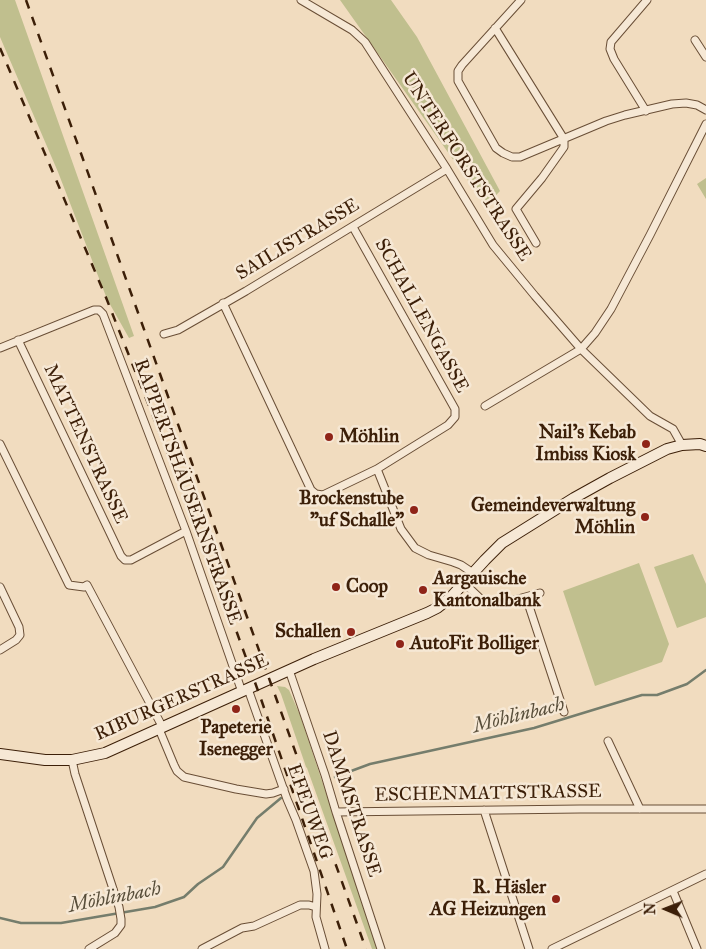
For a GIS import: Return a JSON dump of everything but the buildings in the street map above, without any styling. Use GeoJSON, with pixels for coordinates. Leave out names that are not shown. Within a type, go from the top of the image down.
{"type":"FeatureCollection","features":[{"type":"Feature","properties":{"kind":"street","name":"UNTERFORSTSTRASSE"},"geometry":{"type":"LineString","coordinates":[[301,0],[352,30],[365,42],[493,244],[540,303],[581,349],[650,416],[672,429],[682,445]]}},
{"type":"Feature","properties":{"kind":"street"},"geometry":{"type":"LineString","coordinates":[[521,0],[458,71],[458,81],[496,148],[503,153],[512,157],[520,157],[606,121],[672,104],[686,103],[697,105],[706,110]]}},
{"type":"Feature","properties":{"kind":"street"},"geometry":{"type":"LineString","coordinates":[[646,111],[610,50],[611,42],[647,0]]}},
{"type":"Feature","properties":{"kind":"street"},"geometry":{"type":"LineString","coordinates":[[495,28],[564,139],[564,147],[542,178],[516,209],[536,243]]}},
{"type":"Feature","properties":{"kind":"street"},"geometry":{"type":"LineString","coordinates":[[695,40],[706,57]]}},
{"type":"Feature","properties":{"kind":"street"},"geometry":{"type":"LineString","coordinates":[[485,406],[581,349],[596,334],[650,236],[706,124]]}},
{"type":"Feature","properties":{"kind":"street","name":"SAILISTRASSE"},"geometry":{"type":"LineString","coordinates":[[164,334],[178,330],[246,291],[447,169]]}},
{"type":"Feature","properties":{"kind":"street","name":"SCHALLENGASSE"},"geometry":{"type":"LineString","coordinates":[[352,226],[455,409],[455,417],[448,425],[378,469]]}},
{"type":"Feature","properties":{"kind":"street"},"geometry":{"type":"LineString","coordinates":[[223,303],[311,490],[316,494],[323,495],[378,469],[401,529],[415,548],[429,555],[461,565],[473,573]]}},
{"type":"Feature","properties":{"kind":"street","name":"RAPPERTSHÄUSERNSTRASSE"},"geometry":{"type":"LineString","coordinates":[[18,340],[94,310],[99,310],[103,314],[245,690]]}},
{"type":"Feature","properties":{"kind":"street"},"geometry":{"type":"LineString","coordinates":[[0,348],[18,340]]}},
{"type":"Feature","properties":{"kind":"street","name":"MATTENSTRASSE"},"geometry":{"type":"LineString","coordinates":[[18,340],[121,556],[125,560],[131,560],[186,532]]}},
{"type":"Feature","properties":{"kind":"street"},"geometry":{"type":"LineString","coordinates":[[0,444],[69,585],[87,585],[161,728],[177,771],[184,777],[236,789],[266,794],[284,789]]}},
{"type":"Feature","properties":{"kind":"street"},"geometry":{"type":"LineString","coordinates":[[682,445],[700,444],[706,446]]}},
{"type":"Feature","properties":{"kind":"street","name":"RIBURGERSTRASSE"},"geometry":{"type":"LineString","coordinates":[[0,754],[45,760],[72,760],[105,753],[289,670],[427,613],[451,597],[502,543],[610,478],[667,449],[682,445]]}},
{"type":"Feature","properties":{"kind":"street"},"geometry":{"type":"LineString","coordinates":[[464,583],[484,602],[489,604],[507,602],[540,593]]}},
{"type":"Feature","properties":{"kind":"street"},"geometry":{"type":"LineString","coordinates":[[0,587],[19,626],[20,635],[16,640],[0,650]]}},
{"type":"Feature","properties":{"kind":"street"},"geometry":{"type":"LineString","coordinates":[[526,597],[564,712]]}},
{"type":"Feature","properties":{"kind":"street","name":"DAMMSTRASSE"},"geometry":{"type":"LineString","coordinates":[[289,670],[382,949]]}},
{"type":"Feature","properties":{"kind":"street","name":"EFEUWEG"},"geometry":{"type":"LineString","coordinates":[[245,690],[314,871],[317,894],[316,917],[325,949]]}},
{"type":"Feature","properties":{"kind":"street","name":"ESCHENMATTSTRASSE"},"geometry":{"type":"LineString","coordinates":[[608,742],[640,809]]}},
{"type":"Feature","properties":{"kind":"street"},"geometry":{"type":"LineString","coordinates":[[72,760],[120,911],[121,925],[115,933],[89,949]]}},
{"type":"Feature","properties":{"kind":"street","name":"ESCHENMATTSTRASSE"},"geometry":{"type":"LineString","coordinates":[[336,812],[706,809]]}},
{"type":"Feature","properties":{"kind":"street"},"geometry":{"type":"LineString","coordinates":[[484,810],[529,949]]}},
{"type":"Feature","properties":{"kind":"street"},"geometry":{"type":"LineString","coordinates":[[552,949],[706,874]]}},
{"type":"Feature","properties":{"kind":"street"},"geometry":{"type":"LineString","coordinates":[[673,891],[697,949]]}},
{"type":"Feature","properties":{"kind":"street"},"geometry":{"type":"LineString","coordinates":[[202,949],[242,928],[254,926],[300,905],[316,907]]}},
{"type":"Feature","properties":{"kind":"shaded area"},"geometry":{"type":"Polygon","coordinates":[[[0,0],[15,0],[134,336],[129,338],[107,299],[58,172],[0,37],[0,0]]]}},
{"type":"Feature","properties":{"kind":"shaded area"},"geometry":{"type":"Polygon","coordinates":[[[340,0],[391,0],[417,37],[500,191],[486,206],[340,0]]]}},
{"type":"Feature","properties":{"kind":"shaded area"},"geometry":{"type":"Polygon","coordinates":[[[706,178],[706,199],[697,184],[706,178]]]}},
{"type":"Feature","properties":{"kind":"shaded area"},"geometry":{"type":"Polygon","coordinates":[[[693,554],[706,584],[706,617],[677,628],[654,567],[693,554]]]}},
{"type":"Feature","properties":{"kind":"shaded area"},"geometry":{"type":"Polygon","coordinates":[[[639,563],[669,644],[662,662],[595,686],[563,591],[639,563]]]}},
{"type":"Feature","properties":{"kind":"shaded area"},"geometry":{"type":"Polygon","coordinates":[[[277,686],[285,687],[289,690],[300,715],[378,949],[372,949],[277,686]]]}},
{"type":"Feature","properties":{"kind":"waterway","name":"Möhlinbach"},"geometry":{"type":"LineString","coordinates":[[335,777],[370,764],[534,728],[642,695],[657,695],[687,684],[706,670]]}},
{"type":"Feature","properties":{"kind":"waterway","name":"Möhlinbach"},"geometry":{"type":"LineString","coordinates":[[0,918],[21,923],[61,923],[155,907],[184,897],[198,884],[223,867],[257,818],[281,798]]}},
{"type":"Feature","properties":{"kind":"railway"},"geometry":{"type":"LineString","coordinates":[[26,0],[366,949]]}},
{"type":"Feature","properties":{"kind":"railway"},"geometry":{"type":"LineString","coordinates":[[0,48],[105,295],[216,575],[347,949]]}},
{"type":"Feature","properties":{"kind":"place","name":"Möhlin"},"geometry":{"type":"Point","coordinates":[329,437]}},
{"type":"Feature","properties":{"kind":"place","name":"Nail's Kebab Imbiss Kiosk"},"geometry":{"type":"Point","coordinates":[646,444]}},
{"type":"Feature","properties":{"kind":"place","name":"Brockenstube \"uf Schalle\""},"geometry":{"type":"Point","coordinates":[414,510]}},
{"type":"Feature","properties":{"kind":"place","name":"Gemeindeverwaltung Möhlin"},"geometry":{"type":"Point","coordinates":[645,517]}},
{"type":"Feature","properties":{"kind":"place","name":"Coop"},"geometry":{"type":"Point","coordinates":[336,587]}},
{"type":"Feature","properties":{"kind":"place","name":"Aargauische Kantonalbank"},"geometry":{"type":"Point","coordinates":[423,590]}},
{"type":"Feature","properties":{"kind":"place","name":"Schallen"},"geometry":{"type":"Point","coordinates":[351,632]}},
{"type":"Feature","properties":{"kind":"place","name":"AutoFit Bolliger"},"geometry":{"type":"Point","coordinates":[400,644]}},
{"type":"Feature","properties":{"kind":"place","name":"Papeterie Isenegger"},"geometry":{"type":"Point","coordinates":[236,709]}},
{"type":"Feature","properties":{"kind":"place","name":"R. Häsler AG Heizungen"},"geometry":{"type":"Point","coordinates":[556,899]}}]}
